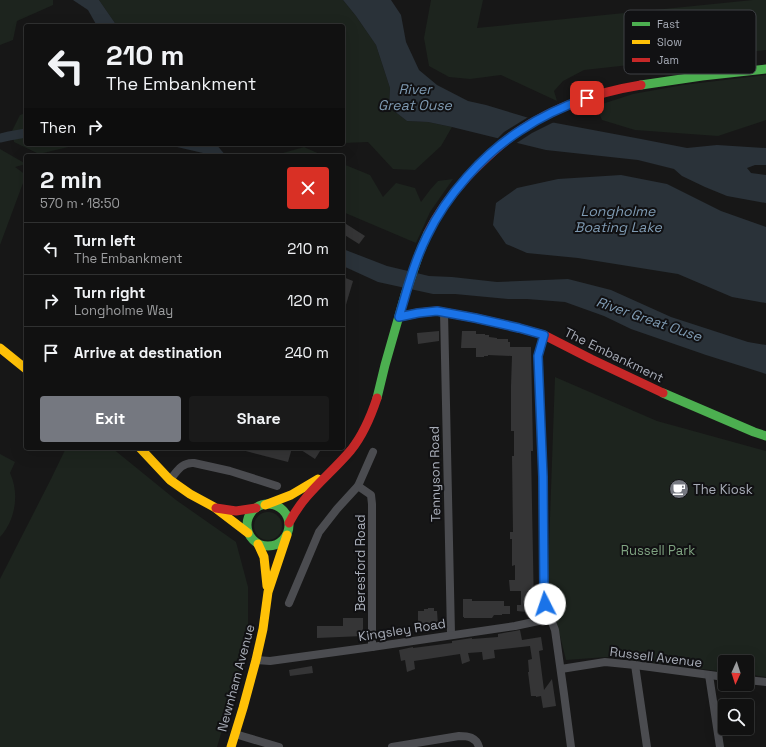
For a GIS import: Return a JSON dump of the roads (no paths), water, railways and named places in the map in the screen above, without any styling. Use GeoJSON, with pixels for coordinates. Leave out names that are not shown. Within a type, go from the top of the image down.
{"type":"FeatureCollection","features":[{"type":"Feature","properties":{"kind":"main road"},"geometry":{"type":"LineString","coordinates":[[756,70],[766,69]]}},
{"type":"Feature","properties":{"kind":"main road"},"geometry":{"type":"LineString","coordinates":[[289,523],[297,508],[354,446],[371,416],[414,267],[430,229],[451,197],[481,163],[514,134],[548,114],[595,95],[621,88],[656,82],[724,74]]}},
{"type":"Feature","properties":{"kind":"main road","name":"The Embankment"},"geometry":{"type":"LineString","coordinates":[[399,317],[437,311],[475,318],[544,335],[591,359],[683,402],[766,436]]}},
{"type":"Feature","properties":{"kind":"main road"},"geometry":{"type":"LineString","coordinates":[[0,348],[24,367]]}},
{"type":"Feature","properties":{"kind":"main road"},"geometry":{"type":"LineString","coordinates":[[142,450],[170,480],[190,494],[214,507],[248,533],[258,544],[263,546],[274,546],[283,540],[287,535],[289,529],[288,518],[285,513],[276,506],[270,505],[236,511],[214,507]]}},
{"type":"Feature","properties":{"kind":"main road"},"geometry":{"type":"LineString","coordinates":[[248,533],[247,522],[252,512],[260,507],[290,495],[326,475]]}},
{"type":"Feature","properties":{"kind":"main road","name":"Newnham Avenue"},"geometry":{"type":"LineString","coordinates":[[231,747],[256,660],[263,629],[268,592],[287,535]]}},
{"type":"Feature","properties":{"kind":"main road","name":"Newnham Avenue"},"geometry":{"type":"LineString","coordinates":[[258,544],[264,557],[268,592]]}},
{"type":"Feature","properties":{"kind":"street","name":"Tennyson Road"},"geometry":{"type":"LineString","coordinates":[[444,312],[451,634]]}},
{"type":"Feature","properties":{"kind":"street"},"geometry":{"type":"LineString","coordinates":[[544,335],[538,356],[543,477],[544,591],[545,604],[554,627],[571,747]]}},
{"type":"Feature","properties":{"kind":"street","name":"Beresford Road"},"geometry":{"type":"LineString","coordinates":[[289,603],[319,532],[358,486],[373,452]]}},
{"type":"Feature","properties":{"kind":"street"},"geometry":{"type":"LineString","coordinates":[[170,480],[181,466],[189,462],[194,462],[230,471],[277,486]]}},
{"type":"Feature","properties":{"kind":"street","name":"Beresford Road"},"geometry":{"type":"LineString","coordinates":[[358,486],[371,495],[372,504],[372,647]]}},
{"type":"Feature","properties":{"kind":"street","name":"Kingsley Road"},"geometry":{"type":"LineString","coordinates":[[256,660],[270,661],[515,626],[543,620],[549,615]]}},
{"type":"Feature","properties":{"kind":"street","name":"Russell Avenue"},"geometry":{"type":"LineString","coordinates":[[561,669],[605,662],[718,676]]}},
{"type":"Feature","properties":{"kind":"street"},"geometry":{"type":"LineString","coordinates":[[635,665],[647,747]]}},
{"type":"Feature","properties":{"kind":"street"},"geometry":{"type":"LineString","coordinates":[[709,675],[720,747]]}},
{"type":"Feature","properties":{"kind":"street"},"geometry":{"type":"LineString","coordinates":[[754,681],[766,682]]}},
{"type":"Feature","properties":{"kind":"street"},"geometry":{"type":"LineString","coordinates":[[235,734],[279,747]]}},
{"type":"Feature","properties":{"kind":"street"},"geometry":{"type":"LineString","coordinates":[[392,747],[459,736],[468,736],[478,742],[479,747]]}},
{"type":"Feature","properties":{"kind":"water"},"geometry":{"type":"Polygon","coordinates":[[[73,0],[99,0],[116,24],[96,24],[88,10],[73,0]]]}},
{"type":"Feature","properties":{"kind":"water","name":"River Great Ouse"},"geometry":{"type":"Polygon","coordinates":[[[343,0],[391,0],[401,15],[406,42],[419,70],[437,85],[468,101],[529,118],[687,148],[717,145],[766,148],[766,165],[755,165],[747,168],[751,173],[766,175],[766,203],[727,196],[682,176],[674,169],[638,160],[546,150],[452,127],[428,122],[407,121],[389,107],[390,88],[376,45],[343,0]]]}},
{"type":"Feature","properties":{"kind":"water"},"geometry":{"type":"Polygon","coordinates":[[[175,146],[218,146],[224,154],[204,154],[175,146]]]}},
{"type":"Feature","properties":{"kind":"water","name":"Longholme Boating Lake"},"geometry":{"type":"Polygon","coordinates":[[[621,175],[667,184],[721,211],[766,227],[766,303],[732,297],[678,274],[578,258],[527,253],[506,244],[493,225],[496,203],[517,188],[558,179],[621,175]]]}},
{"type":"Feature","properties":{"kind":"water","name":"River Great Ouse"},"geometry":{"type":"Polygon","coordinates":[[[345,250],[387,266],[429,276],[497,282],[568,279],[611,290],[671,317],[748,342],[766,345],[766,374],[631,329],[604,316],[565,302],[455,294],[433,294],[378,282],[345,267],[345,250]]]}},
{"type":"Feature","properties":{"kind":"waterway"},"geometry":{"type":"LineString","coordinates":[[0,138],[24,133]]}},
{"type":"Feature","properties":{"kind":"place","name":"The Kiosk"},"geometry":{"type":"Point","coordinates":[679,489]}},
{"type":"Feature","properties":{"kind":"park label","name":"Russell Park"},"geometry":{"type":"Point","coordinates":[658,550]}}]}
